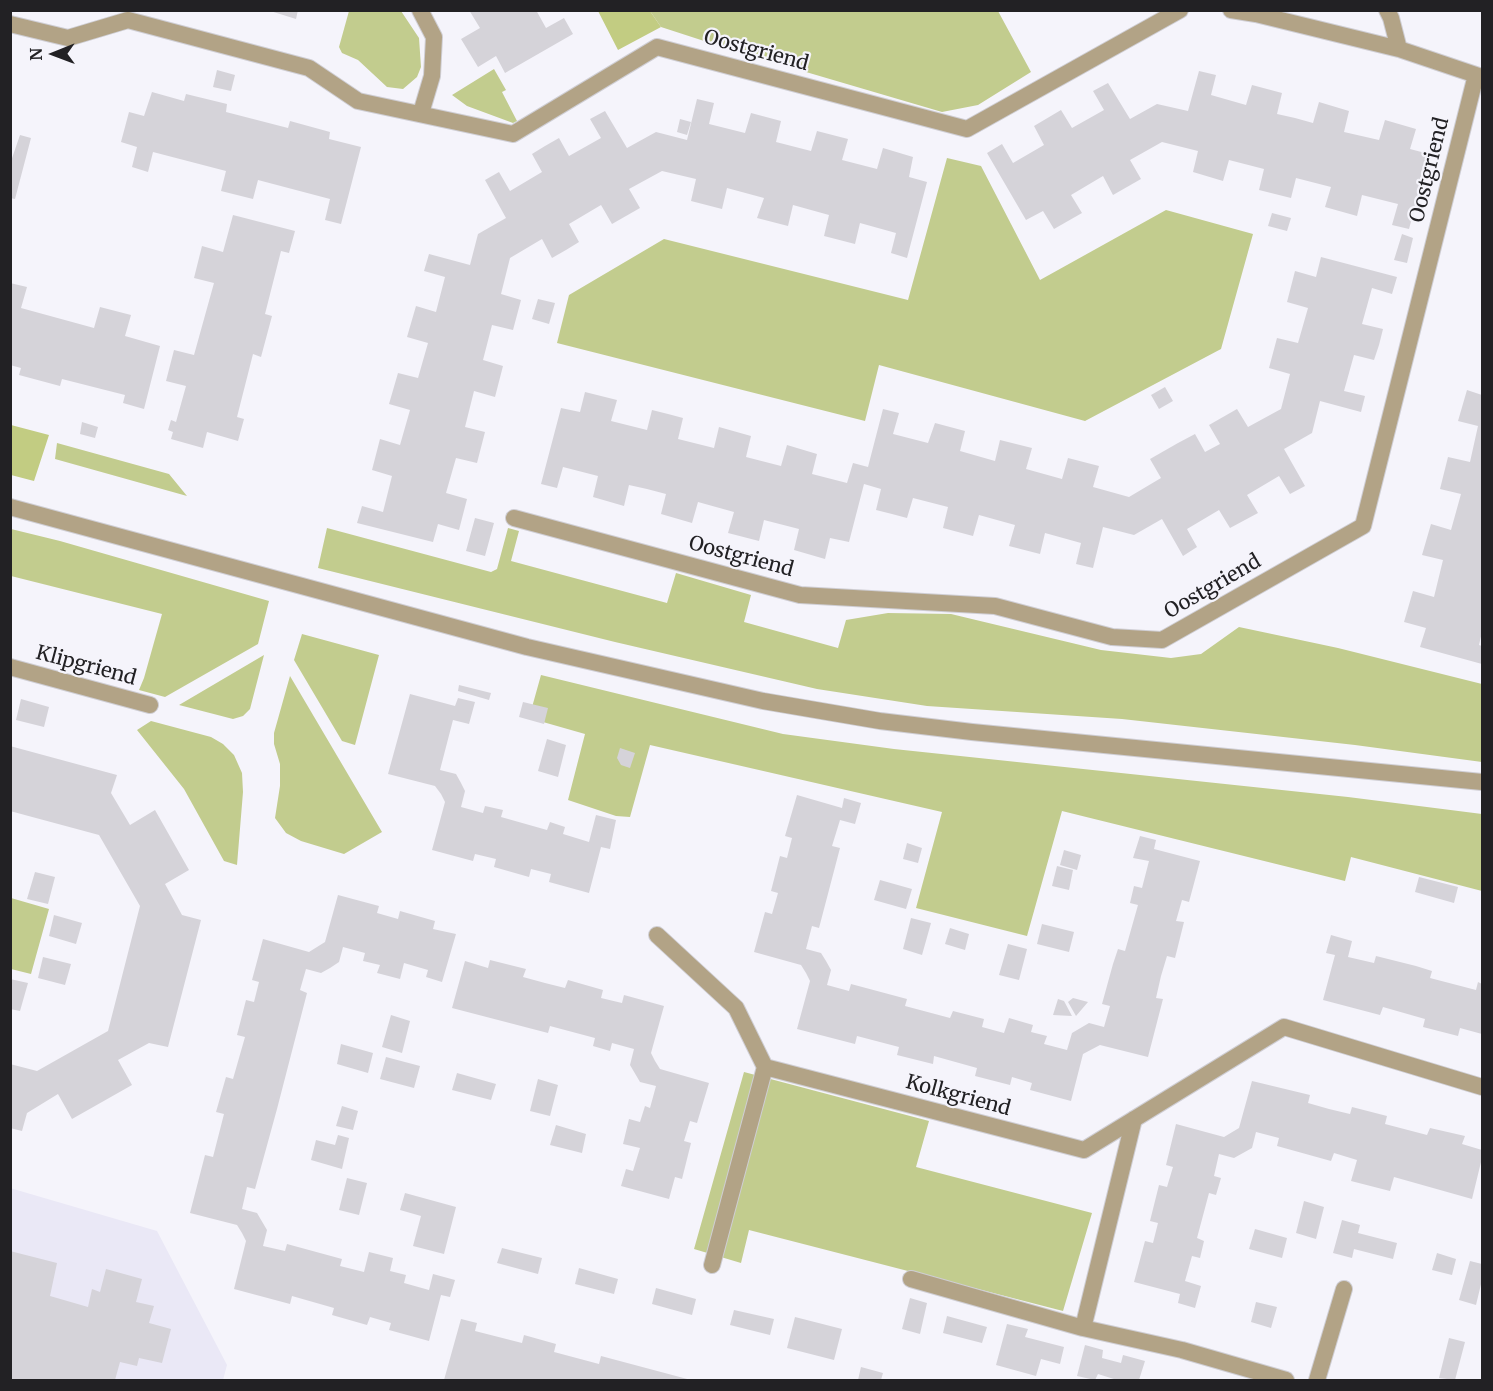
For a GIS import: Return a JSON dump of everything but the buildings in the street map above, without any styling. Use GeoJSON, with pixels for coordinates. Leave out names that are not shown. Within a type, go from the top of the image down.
{"type":"FeatureCollection","features":[{"type":"Feature","properties":{"kind":"street"},"geometry":{"type":"LineString","coordinates":[[420,10],[434,37],[432,76],[421,113]]}},
{"type":"Feature","properties":{"kind":"street","name":"Oostgriend"},"geometry":{"type":"LineString","coordinates":[[10,24],[68,38],[128,20],[309,68],[358,101],[513,134],[657,47],[967,129],[1180,10]]}},
{"type":"Feature","properties":{"kind":"street","name":"Oostgriend"},"geometry":{"type":"LineString","coordinates":[[514,518],[800,595],[995,606],[1112,637],[1162,640],[1363,526],[1479,76],[1399,49],[1231,10]]}},
{"type":"Feature","properties":{"kind":"street"},"geometry":{"type":"LineString","coordinates":[[1387,10],[1399,49]]}},
{"type":"Feature","properties":{"kind":"street"},"geometry":{"type":"LineString","coordinates":[[10,507],[527,647],[763,701],[972,732],[1482,783]]}},
{"type":"Feature","properties":{"kind":"street","name":"Klipgriend"},"geometry":{"type":"LineString","coordinates":[[10,667],[150,705]]}},
{"type":"Feature","properties":{"kind":"street"},"geometry":{"type":"LineString","coordinates":[[657,935],[736,1008],[765,1067],[712,1265]]}},
{"type":"Feature","properties":{"kind":"street","name":"Kolkgriend"},"geometry":{"type":"LineString","coordinates":[[765,1067],[1084,1150],[1284,1027],[1482,1087]]}},
{"type":"Feature","properties":{"kind":"street"},"geometry":{"type":"LineString","coordinates":[[1083,1328],[1134,1119]]}},
{"type":"Feature","properties":{"kind":"street"},"geometry":{"type":"LineString","coordinates":[[911,1279],[1083,1328],[1182,1350],[1286,1380]]}},
{"type":"Feature","properties":{"kind":"street"},"geometry":{"type":"LineString","coordinates":[[1317,1380],[1344,1289]]}},
{"type":"Feature","properties":{"kind":"shaded area"},"geometry":{"type":"Polygon","coordinates":[[[10,1188],[157,1231],[227,1365],[223,1380],[11,1380],[10,1188]]]}},
{"type":"Feature","properties":{"kind":"green space"},"geometry":{"type":"Polygon","coordinates":[[[349,11],[401,11],[419,38],[421,67],[417,77],[403,89],[387,87],[358,60],[342,53],[339,47],[349,11]]]}},
{"type":"Feature","properties":{"kind":"green space"},"geometry":{"type":"Polygon","coordinates":[[[598,11],[650,11],[661,27],[618,50],[598,11]]]}},
{"type":"Feature","properties":{"kind":"green space"},"geometry":{"type":"Polygon","coordinates":[[[650,11],[998,11],[1031,72],[978,105],[942,112],[661,27],[650,11]]]}},
{"type":"Feature","properties":{"kind":"green space"},"geometry":{"type":"Polygon","coordinates":[[[494,69],[506,90],[502,92],[517,121],[513,123],[467,106],[452,95],[494,69]]]}},
{"type":"Feature","properties":{"kind":"green space"},"geometry":{"type":"Polygon","coordinates":[[[947,158],[981,166],[1040,280],[1166,210],[1253,234],[1221,349],[1085,421],[879,365],[865,421],[557,343],[569,295],[664,239],[908,300],[947,158]]]}},
{"type":"Feature","properties":{"kind":"green space"},"geometry":{"type":"Polygon","coordinates":[[[11,425],[49,435],[34,481],[11,475],[11,425]]]}},
{"type":"Feature","properties":{"kind":"green space"},"geometry":{"type":"Polygon","coordinates":[[[57,443],[169,474],[187,496],[55,459],[57,443]]]}},
{"type":"Feature","properties":{"kind":"green space"},"geometry":{"type":"Polygon","coordinates":[[[327,528],[491,572],[497,569],[508,528],[519,531],[511,561],[667,603],[676,573],[751,595],[744,622],[838,648],[846,620],[888,613],[951,614],[1101,650],[1171,658],[1201,654],[1239,627],[1338,648],[1482,684],[1482,762],[1355,745],[1122,719],[927,706],[817,689],[615,642],[318,568],[327,528]]]}},
{"type":"Feature","properties":{"kind":"green space"},"geometry":{"type":"Polygon","coordinates":[[[11,529],[269,601],[258,644],[165,697],[139,690],[162,614],[11,576],[11,529]]]}},
{"type":"Feature","properties":{"kind":"green space"},"geometry":{"type":"Polygon","coordinates":[[[302,634],[379,655],[355,745],[342,741],[294,660],[302,634]]]}},
{"type":"Feature","properties":{"kind":"green space"},"geometry":{"type":"Polygon","coordinates":[[[264,655],[250,709],[243,716],[233,719],[179,705],[264,655]]]}},
{"type":"Feature","properties":{"kind":"green space"},"geometry":{"type":"Polygon","coordinates":[[[541,675],[783,734],[894,749],[1348,797],[1482,814],[1482,891],[1351,857],[1345,881],[1062,811],[1027,936],[916,908],[942,812],[650,745],[630,817],[616,816],[568,800],[585,734],[529,718],[541,675]]]}},
{"type":"Feature","properties":{"kind":"green space"},"geometry":{"type":"Polygon","coordinates":[[[290,676],[382,832],[344,854],[301,841],[286,833],[275,818],[280,786],[280,764],[274,744],[274,733],[290,676]]]}},
{"type":"Feature","properties":{"kind":"green space"},"geometry":{"type":"Polygon","coordinates":[[[151,721],[211,737],[223,744],[234,755],[242,773],[243,792],[237,865],[224,861],[184,789],[137,730],[151,721]]]}},
{"type":"Feature","properties":{"kind":"green space"},"geometry":{"type":"Polygon","coordinates":[[[11,898],[49,909],[31,974],[11,969],[11,898]]]}},
{"type":"Feature","properties":{"kind":"green space"},"geometry":{"type":"Polygon","coordinates":[[[744,1072],[929,1121],[916,1167],[1092,1213],[1063,1311],[749,1230],[741,1263],[694,1249],[744,1072]]]}}]}
